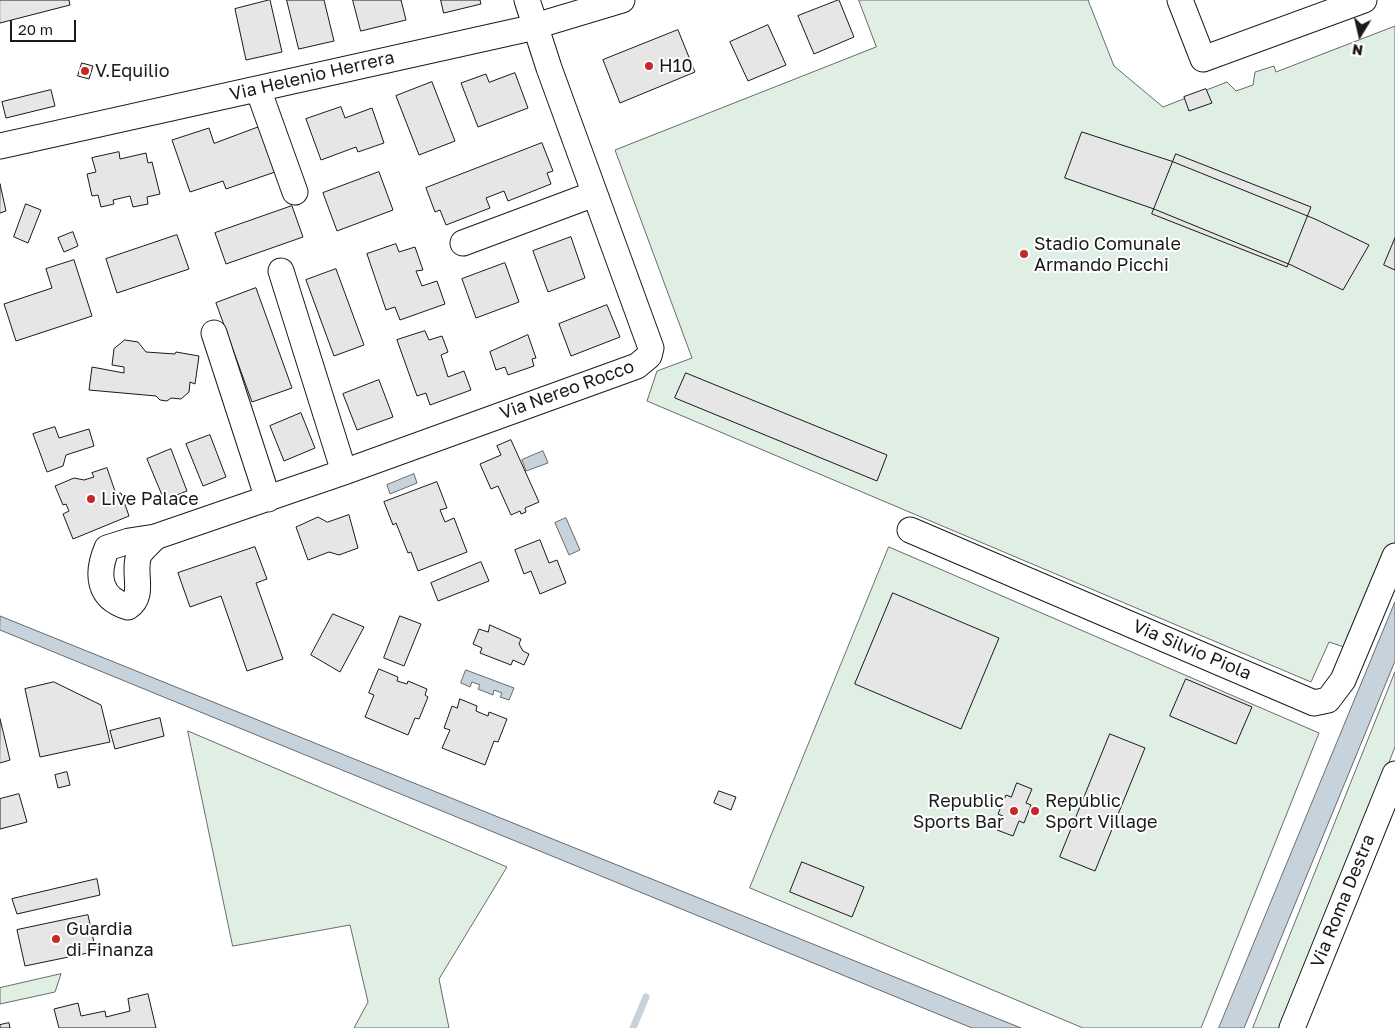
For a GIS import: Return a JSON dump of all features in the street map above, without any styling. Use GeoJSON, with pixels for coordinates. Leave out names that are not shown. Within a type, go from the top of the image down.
{"type":"FeatureCollection","features":[{"type":"Feature","properties":{"kind":"street","name":"Via Nereo Rocco"},"geometry":{"type":"LineString","coordinates":[[155,538],[637,366],[649,356],[651,348],[594,194],[527,0]]}},
{"type":"Feature","properties":{"kind":"street","name":"Via Helenio Herrera"},"geometry":{"type":"LineString","coordinates":[[0,146],[536,26],[622,0]]}},
{"type":"Feature","properties":{"kind":"street"},"geometry":{"type":"LineString","coordinates":[[1180,0],[1203,59],[1364,0]]}},
{"type":"Feature","properties":{"kind":"street"},"geometry":{"type":"LineString","coordinates":[[258,88],[294,192]]}},
{"type":"Feature","properties":{"kind":"street"},"geometry":{"type":"LineString","coordinates":[[464,243],[594,194]]}},
{"type":"Feature","properties":{"kind":"street"},"geometry":{"type":"LineString","coordinates":[[281,271],[344,472]]}},
{"type":"Feature","properties":{"kind":"street"},"geometry":{"type":"LineString","coordinates":[[214,333],[268,499]]}},
{"type":"Feature","properties":{"kind":"street","name":"Via Silvio Piola"},"geometry":{"type":"LineString","coordinates":[[910,530],[1314,703],[1328,700],[1343,680],[1395,556]]}},
{"type":"Feature","properties":{"kind":"street","name":"Via Roma Destra"},"geometry":{"type":"LineString","coordinates":[[1292,1028],[1395,774]]}},
{"type":"Feature","properties":{"kind":"green space","name":"Stadio Comunale Armando Picchi"},"geometry":{"type":"Polygon","coordinates":[[[859,0],[1088,0],[1114,66],[1163,107],[1227,82],[1236,91],[1253,85],[1255,72],[1274,66],[1276,72],[1395,26],[1395,542],[1350,649],[1329,642],[1311,682],[647,401],[657,371],[692,358],[615,150],[876,47],[859,0]]]}},
{"type":"Feature","properties":{"kind":"green space","name":"Republic Sport Village"},"geometry":{"type":"Polygon","coordinates":[[[889,547],[1319,733],[1201,1028],[1083,1028],[750,888],[889,547]]]}},
{"type":"Feature","properties":{"kind":"green space"},"geometry":{"type":"Polygon","coordinates":[[[1395,672],[1395,747],[1283,1028],[1253,1028],[1395,672]]]}},
{"type":"Feature","properties":{"kind":"green space"},"geometry":{"type":"Polygon","coordinates":[[[188,731],[507,867],[439,979],[449,1028],[354,1028],[368,1002],[350,925],[233,946],[188,731]]]}},
{"type":"Feature","properties":{"kind":"green space"},"geometry":{"type":"Polygon","coordinates":[[[61,974],[55,992],[0,1004],[0,988],[61,974]]]}},
{"type":"Feature","properties":{"kind":"shaded area"},"geometry":{"type":"Polygon","coordinates":[[[543,451],[548,463],[526,471],[522,460],[543,451]]]}},
{"type":"Feature","properties":{"kind":"shaded area"},"geometry":{"type":"Polygon","coordinates":[[[414,474],[417,483],[390,494],[387,485],[414,474]]]}},
{"type":"Feature","properties":{"kind":"shaded area"},"geometry":{"type":"Polygon","coordinates":[[[566,518],[580,550],[569,555],[555,523],[566,518]]]}},
{"type":"Feature","properties":{"kind":"shaded area"},"geometry":{"type":"Polygon","coordinates":[[[1395,602],[1395,661],[1244,1028],[1219,1028],[1395,602]]]}},
{"type":"Feature","properties":{"kind":"shaded area"},"geometry":{"type":"Polygon","coordinates":[[[0,616],[1021,1028],[972,1028],[0,630],[0,616]]]}},
{"type":"Feature","properties":{"kind":"shaded area"},"geometry":{"type":"Polygon","coordinates":[[[466,670],[514,688],[509,700],[500,697],[502,693],[494,690],[493,695],[478,689],[480,685],[472,682],[470,687],[461,683],[466,670]]]}},
{"type":"Feature","properties":{"kind":"building"},"geometry":{"type":"Polygon","coordinates":[[[0,0],[69,0],[70,5],[0,23],[0,0]]]}},
{"type":"Feature","properties":{"kind":"building"},"geometry":{"type":"Polygon","coordinates":[[[270,0],[282,52],[246,60],[235,9],[270,0]]]}},
{"type":"Feature","properties":{"kind":"building"},"geometry":{"type":"Polygon","coordinates":[[[287,0],[324,0],[334,41],[299,49],[287,0]]]}},
{"type":"Feature","properties":{"kind":"building"},"geometry":{"type":"Polygon","coordinates":[[[353,0],[401,0],[406,20],[361,31],[353,0]]]}},
{"type":"Feature","properties":{"kind":"building"},"geometry":{"type":"Polygon","coordinates":[[[441,0],[480,0],[481,4],[444,13],[441,0]]]}},
{"type":"Feature","properties":{"kind":"building"},"geometry":{"type":"Polygon","coordinates":[[[839,0],[854,37],[814,54],[798,16],[839,0]]]}},
{"type":"Feature","properties":{"kind":"building"},"geometry":{"type":"Polygon","coordinates":[[[768,25],[786,65],[748,81],[730,42],[768,25]]]}},
{"type":"Feature","properties":{"kind":"building","name":"H10"},"geometry":{"type":"Polygon","coordinates":[[[678,30],[695,72],[620,103],[603,60],[678,30]]]}},
{"type":"Feature","properties":{"kind":"building","name":"V.Equilio"},"geometry":{"type":"Polygon","coordinates":[[[82,63],[93,66],[89,79],[78,76],[82,63]]]}},
{"type":"Feature","properties":{"kind":"building"},"geometry":{"type":"Polygon","coordinates":[[[515,73],[528,108],[478,127],[461,83],[486,74],[489,82],[515,73]]]}},
{"type":"Feature","properties":{"kind":"building"},"geometry":{"type":"Polygon","coordinates":[[[432,82],[455,141],[419,155],[396,96],[432,82]]]}},
{"type":"Feature","properties":{"kind":"building"},"geometry":{"type":"Polygon","coordinates":[[[1206,89],[1212,103],[1189,111],[1184,97],[1206,89]]]}},
{"type":"Feature","properties":{"kind":"building"},"geometry":{"type":"Polygon","coordinates":[[[51,90],[55,106],[6,118],[2,102],[51,90]]]}},
{"type":"Feature","properties":{"kind":"building"},"geometry":{"type":"Polygon","coordinates":[[[341,107],[345,118],[372,108],[384,143],[358,152],[356,147],[321,160],[306,119],[341,107]]]}},
{"type":"Feature","properties":{"kind":"building"},"geometry":{"type":"Polygon","coordinates":[[[259,127],[275,172],[226,189],[223,181],[190,192],[172,140],[209,128],[214,143],[259,127]]]}},
{"type":"Feature","properties":{"kind":"building"},"geometry":{"type":"Polygon","coordinates":[[[1082,132],[1171,161],[1315,219],[1369,245],[1343,290],[1291,265],[1154,209],[1065,178],[1082,132]]]}},
{"type":"Feature","properties":{"kind":"building"},"geometry":{"type":"Polygon","coordinates":[[[542,143],[553,171],[547,173],[551,184],[508,201],[504,191],[486,198],[490,208],[446,225],[440,210],[435,212],[426,188],[542,143]]]}},
{"type":"Feature","properties":{"kind":"building"},"geometry":{"type":"Polygon","coordinates":[[[119,152],[120,159],[146,153],[148,163],[152,162],[160,194],[147,197],[148,204],[133,207],[130,196],[113,200],[114,204],[101,207],[98,195],[92,196],[87,174],[96,172],[92,158],[119,152]]]}},
{"type":"Feature","properties":{"kind":"building"},"geometry":{"type":"Polygon","coordinates":[[[1176,154],[1311,207],[1287,267],[1152,214],[1176,154]]]}},
{"type":"Feature","properties":{"kind":"building"},"geometry":{"type":"Polygon","coordinates":[[[379,172],[393,210],[337,231],[323,193],[379,172]]]}},
{"type":"Feature","properties":{"kind":"building"},"geometry":{"type":"Polygon","coordinates":[[[0,184],[6,211],[0,213],[0,184]]]}},
{"type":"Feature","properties":{"kind":"building"},"geometry":{"type":"Polygon","coordinates":[[[26,204],[41,210],[28,243],[14,237],[26,204]]]}},
{"type":"Feature","properties":{"kind":"building"},"geometry":{"type":"Polygon","coordinates":[[[292,206],[303,237],[226,264],[215,233],[292,206]]]}},
{"type":"Feature","properties":{"kind":"building"},"geometry":{"type":"Polygon","coordinates":[[[73,232],[78,246],[64,252],[58,238],[73,232]]]}},
{"type":"Feature","properties":{"kind":"building"},"geometry":{"type":"Polygon","coordinates":[[[177,235],[189,269],[117,293],[106,259],[177,235]]]}},
{"type":"Feature","properties":{"kind":"building"},"geometry":{"type":"Polygon","coordinates":[[[571,237],[585,278],[548,292],[533,251],[571,237]]]}},
{"type":"Feature","properties":{"kind":"building"},"geometry":{"type":"Polygon","coordinates":[[[1395,238],[1395,270],[1384,265],[1395,238]]]}},
{"type":"Feature","properties":{"kind":"building"},"geometry":{"type":"Polygon","coordinates":[[[396,244],[399,252],[415,247],[423,270],[416,271],[422,286],[437,281],[445,304],[400,320],[395,307],[386,310],[367,254],[396,244]]]}},
{"type":"Feature","properties":{"kind":"building"},"geometry":{"type":"Polygon","coordinates":[[[74,260],[92,316],[16,341],[4,304],[52,288],[46,269],[74,260]]]}},
{"type":"Feature","properties":{"kind":"building"},"geometry":{"type":"Polygon","coordinates":[[[505,263],[519,302],[476,318],[462,279],[505,263]]]}},
{"type":"Feature","properties":{"kind":"building"},"geometry":{"type":"Polygon","coordinates":[[[336,269],[364,345],[334,356],[306,280],[336,269]]]}},
{"type":"Feature","properties":{"kind":"building"},"geometry":{"type":"Polygon","coordinates":[[[256,288],[292,388],[252,402],[216,303],[256,288]]]}},
{"type":"Feature","properties":{"kind":"building"},"geometry":{"type":"Polygon","coordinates":[[[607,305],[620,337],[571,356],[559,324],[607,305]]]}},
{"type":"Feature","properties":{"kind":"building"},"geometry":{"type":"Polygon","coordinates":[[[425,331],[429,340],[442,336],[448,352],[441,355],[448,377],[464,371],[471,390],[430,405],[426,393],[417,396],[397,340],[425,331]]]}},
{"type":"Feature","properties":{"kind":"building"},"geometry":{"type":"Polygon","coordinates":[[[528,335],[536,358],[532,359],[534,366],[508,375],[505,367],[496,370],[490,352],[528,335]]]}},
{"type":"Feature","properties":{"kind":"building"},"geometry":{"type":"Polygon","coordinates":[[[125,340],[138,342],[146,352],[175,354],[176,352],[199,356],[195,384],[190,382],[189,392],[181,399],[171,398],[167,401],[160,400],[156,396],[89,390],[92,367],[124,373],[124,367],[112,365],[114,349],[125,340]]]}},
{"type":"Feature","properties":{"kind":"building"},"geometry":{"type":"Polygon","coordinates":[[[686,373],[887,455],[877,481],[675,398],[686,373]]]}},
{"type":"Feature","properties":{"kind":"building"},"geometry":{"type":"Polygon","coordinates":[[[379,380],[393,417],[357,430],[343,394],[379,380]]]}},
{"type":"Feature","properties":{"kind":"building"},"geometry":{"type":"Polygon","coordinates":[[[301,413],[315,448],[284,461],[270,426],[301,413]]]}},
{"type":"Feature","properties":{"kind":"building"},"geometry":{"type":"Polygon","coordinates":[[[55,427],[59,438],[89,429],[94,446],[66,455],[63,466],[47,472],[33,434],[55,427]]]}},
{"type":"Feature","properties":{"kind":"building"},"geometry":{"type":"Polygon","coordinates":[[[210,435],[226,477],[203,486],[186,444],[210,435]]]}},
{"type":"Feature","properties":{"kind":"building"},"geometry":{"type":"Polygon","coordinates":[[[511,440],[539,502],[525,508],[526,512],[521,514],[520,511],[511,515],[498,486],[491,489],[480,464],[501,455],[497,446],[511,440]]]}},
{"type":"Feature","properties":{"kind":"building"},"geometry":{"type":"Polygon","coordinates":[[[171,449],[187,491],[164,500],[147,459],[171,449]]]}},
{"type":"Feature","properties":{"kind":"building","name":"Live Palace"},"geometry":{"type":"Polygon","coordinates":[[[107,468],[116,494],[121,493],[129,516],[73,539],[63,514],[69,511],[66,504],[63,505],[55,486],[74,478],[84,480],[94,477],[92,473],[107,468]]]}},
{"type":"Feature","properties":{"kind":"building"},"geometry":{"type":"Polygon","coordinates":[[[437,482],[447,508],[440,510],[445,522],[454,518],[467,552],[418,571],[411,552],[408,553],[396,523],[393,525],[384,502],[437,482]]]}},
{"type":"Feature","properties":{"kind":"building"},"geometry":{"type":"Polygon","coordinates":[[[349,515],[358,548],[339,555],[329,552],[308,560],[296,527],[318,517],[327,522],[349,515]]]}},
{"type":"Feature","properties":{"kind":"building"},"geometry":{"type":"Polygon","coordinates":[[[540,540],[549,563],[557,560],[566,583],[540,594],[531,571],[524,574],[515,550],[540,540]]]}},
{"type":"Feature","properties":{"kind":"building"},"geometry":{"type":"Polygon","coordinates":[[[255,547],[267,579],[256,583],[283,659],[247,671],[221,596],[190,607],[178,573],[255,547]]]}},
{"type":"Feature","properties":{"kind":"building"},"geometry":{"type":"Polygon","coordinates":[[[481,562],[489,581],[438,601],[431,583],[481,562]]]}},
{"type":"Feature","properties":{"kind":"building"},"geometry":{"type":"Polygon","coordinates":[[[893,593],[999,638],[961,729],[855,684],[893,593]]]}},
{"type":"Feature","properties":{"kind":"building"},"geometry":{"type":"Polygon","coordinates":[[[333,614],[364,627],[340,672],[311,655],[333,614]]]}},
{"type":"Feature","properties":{"kind":"building"},"geometry":{"type":"Polygon","coordinates":[[[400,616],[421,624],[404,666],[384,658],[400,616]]]}},
{"type":"Feature","properties":{"kind":"building"},"geometry":{"type":"Polygon","coordinates":[[[490,625],[521,639],[519,644],[523,651],[529,654],[524,665],[513,660],[511,665],[480,653],[482,648],[473,644],[479,629],[488,632],[490,625]]]}},
{"type":"Feature","properties":{"kind":"building"},"geometry":{"type":"Polygon","coordinates":[[[379,669],[398,677],[397,681],[407,684],[408,681],[427,689],[425,695],[428,697],[419,719],[415,718],[408,735],[365,717],[374,695],[369,693],[379,669]]]}},
{"type":"Feature","properties":{"kind":"building"},"geometry":{"type":"Polygon","coordinates":[[[1186,679],[1252,707],[1236,744],[1170,716],[1186,679]]]}},
{"type":"Feature","properties":{"kind":"building"},"geometry":{"type":"Polygon","coordinates":[[[54,682],[101,705],[110,742],[40,757],[25,689],[54,682]]]}},
{"type":"Feature","properties":{"kind":"building"},"geometry":{"type":"Polygon","coordinates":[[[460,699],[477,706],[476,711],[488,716],[489,712],[507,719],[498,742],[494,741],[485,765],[442,748],[450,730],[444,728],[452,706],[457,708],[460,699]]]}},
{"type":"Feature","properties":{"kind":"building"},"geometry":{"type":"Polygon","coordinates":[[[160,718],[164,736],[115,749],[110,731],[160,718]]]}},
{"type":"Feature","properties":{"kind":"building"},"geometry":{"type":"Polygon","coordinates":[[[0,719],[10,760],[0,763],[0,719]]]}},
{"type":"Feature","properties":{"kind":"building"},"geometry":{"type":"Polygon","coordinates":[[[1110,734],[1145,748],[1095,871],[1060,857],[1110,734]]]}},
{"type":"Feature","properties":{"kind":"building"},"geometry":{"type":"Polygon","coordinates":[[[67,772],[70,785],[58,788],[55,775],[67,772]]]}},
{"type":"Feature","properties":{"kind":"building"},"geometry":{"type":"Polygon","coordinates":[[[1017,783],[1032,789],[1026,803],[1031,805],[1024,823],[1019,821],[1013,836],[997,830],[1003,816],[998,814],[1006,795],[1011,797],[1017,783]]]}},
{"type":"Feature","properties":{"kind":"building"},"geometry":{"type":"Polygon","coordinates":[[[719,791],[736,797],[731,810],[714,803],[719,791]]]}},
{"type":"Feature","properties":{"kind":"building"},"geometry":{"type":"Polygon","coordinates":[[[19,794],[27,822],[0,829],[0,799],[19,794]]]}},
{"type":"Feature","properties":{"kind":"building"},"geometry":{"type":"Polygon","coordinates":[[[802,862],[864,887],[852,917],[790,892],[802,862]]]}},
{"type":"Feature","properties":{"kind":"building"},"geometry":{"type":"Polygon","coordinates":[[[97,879],[100,895],[17,914],[12,899],[97,879]]]}},
{"type":"Feature","properties":{"kind":"building","name":"Guardia di Finanza"},"geometry":{"type":"Polygon","coordinates":[[[88,915],[95,947],[87,949],[88,953],[25,966],[17,930],[88,915]]]}},
{"type":"Feature","properties":{"kind":"building"},"geometry":{"type":"Polygon","coordinates":[[[148,994],[156,1028],[59,1028],[54,1009],[78,1003],[81,1016],[105,1011],[106,1017],[130,1011],[128,999],[148,994]]]}},
{"type":"Feature","properties":{"kind":"building"},"geometry":{"type":"Polygon","coordinates":[[[9,1023],[10,1028],[0,1028],[0,1025],[9,1023]]]}},
{"type":"Feature","properties":{"kind":"waterway"},"geometry":{"type":"LineString","coordinates":[[633,1028],[646,997]]}},
{"type":"Feature","properties":{"kind":"place","name":"H10"},"geometry":{"type":"Point","coordinates":[649,66]}},
{"type":"Feature","properties":{"kind":"place","name":"V.Equilio"},"geometry":{"type":"Point","coordinates":[85,71]}},
{"type":"Feature","properties":{"kind":"place","name":"Stadio Comunale Armando Picchi"},"geometry":{"type":"Point","coordinates":[1024,254]}},
{"type":"Feature","properties":{"kind":"place","name":"Live Palace"},"geometry":{"type":"Point","coordinates":[91,499]}},
{"type":"Feature","properties":{"kind":"place","name":"Republic Sports Bar"},"geometry":{"type":"Point","coordinates":[1014,811]}},
{"type":"Feature","properties":{"kind":"place","name":"Republic Sport Village"},"geometry":{"type":"Point","coordinates":[1035,811]}},
{"type":"Feature","properties":{"kind":"place","name":"Guardia di Finanza"},"geometry":{"type":"Point","coordinates":[56,939]}}]}
